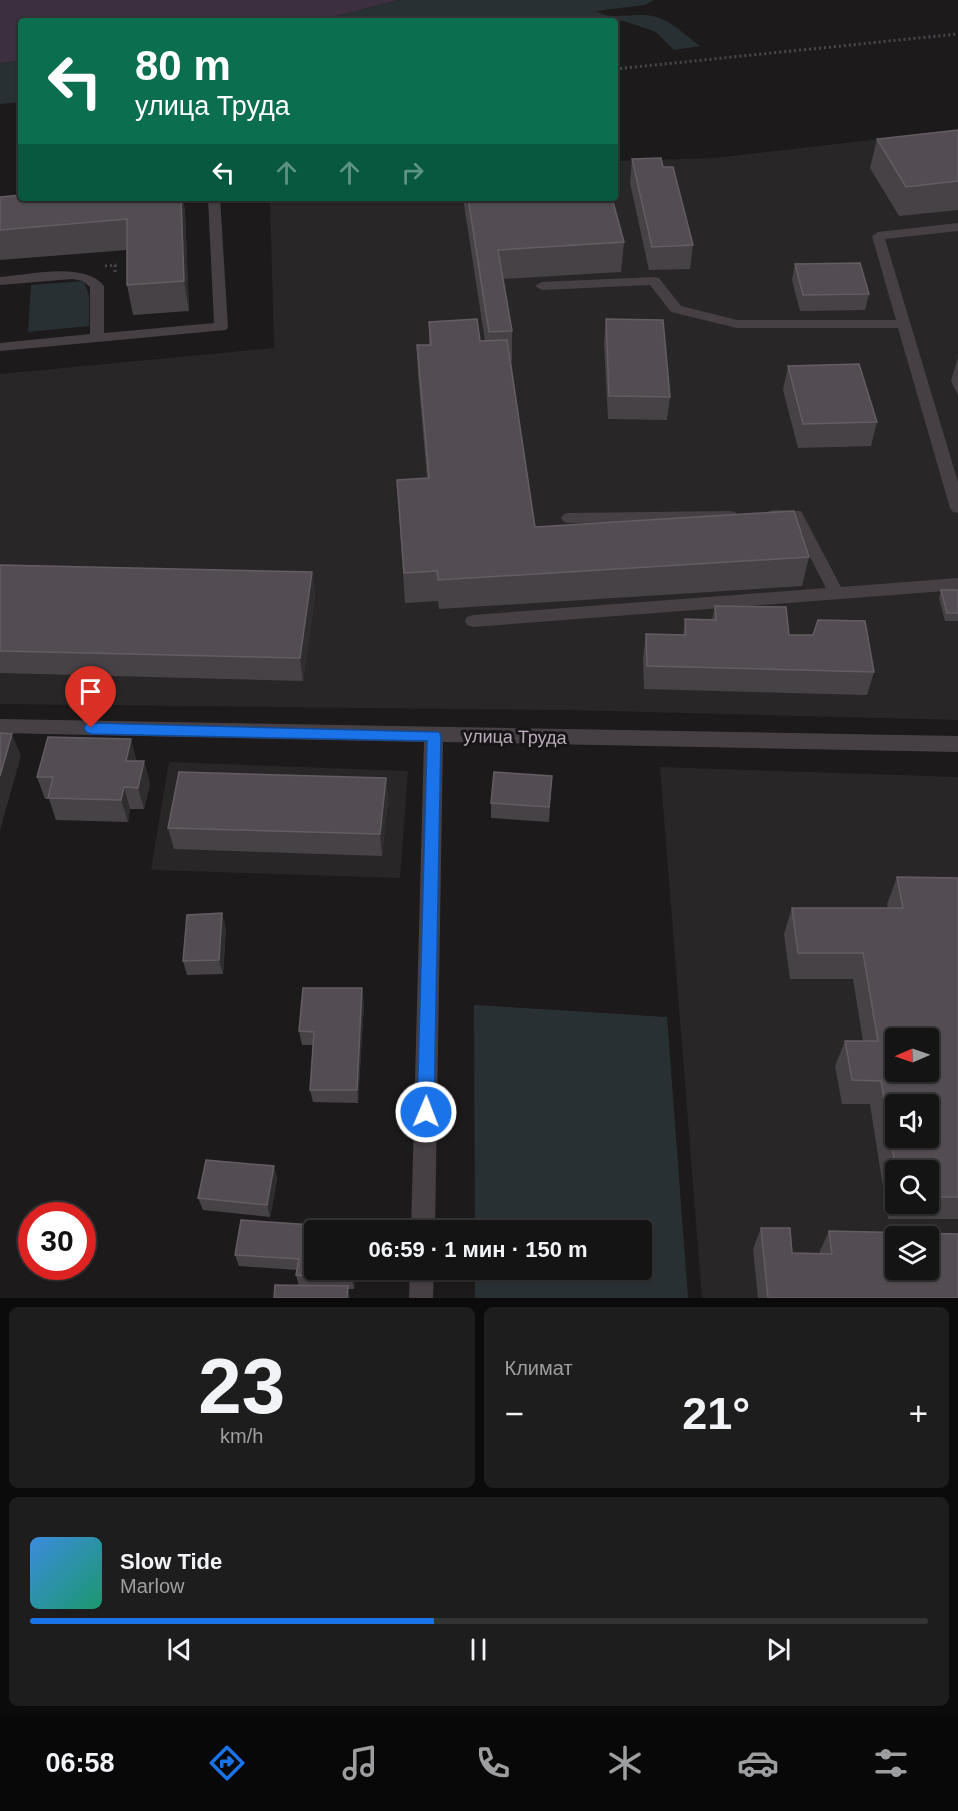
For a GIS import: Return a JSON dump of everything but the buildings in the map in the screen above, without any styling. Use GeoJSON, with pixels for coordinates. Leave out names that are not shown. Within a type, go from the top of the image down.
{"type":"FeatureCollection","features":[{"type":"Feature","properties":{"kind":"street","name":"улица Труда"},"geometry":{"type":"LineString","coordinates":[[0,726],[434,736],[958,744]]}},
{"type":"Feature","properties":{"kind":"street"},"geometry":{"type":"LineString","coordinates":[[423,1220],[434,736]]}},
{"type":"Feature","properties":{"kind":"street"},"geometry":{"type":"LineString","coordinates":[[422,1280],[422,1298]]}},
{"type":"Feature","properties":{"kind":"lane"},"geometry":{"type":"LineString","coordinates":[[0,347],[221,327],[214,201]]}},
{"type":"Feature","properties":{"kind":"lane"},"geometry":{"type":"LineString","coordinates":[[958,227],[878,236],[904,324],[951,458],[958,508]]}},
{"type":"Feature","properties":{"kind":"lane"},"geometry":{"type":"LineString","coordinates":[[0,281],[72,275],[87,278],[97,286],[97,338]]}},
{"type":"Feature","properties":{"kind":"lane"},"geometry":{"type":"LineString","coordinates":[[542,286],[654,281],[676,309],[737,324],[904,324]]}},
{"type":"Feature","properties":{"kind":"lane"},"geometry":{"type":"LineString","coordinates":[[569,518],[796,515],[836,594]]}},
{"type":"Feature","properties":{"kind":"lane"},"geometry":{"type":"LineString","coordinates":[[473,621],[958,584]]}},
{"type":"Feature","properties":{"kind":"path"},"geometry":{"type":"LineString","coordinates":[[618,69],[958,34]]}},
{"type":"Feature","properties":{"kind":"path"},"geometry":{"type":"LineString","coordinates":[[104,266],[115,265],[116,286]]}},
{"type":"Feature","properties":{"kind":"shaded area"},"geometry":{"type":"Polygon","coordinates":[[[0,0],[399,0],[329,18],[18,18],[18,61],[0,63],[0,0]]]}},
{"type":"Feature","properties":{"kind":"shaded area"},"geometry":{"type":"Polygon","coordinates":[[[399,0],[654,0],[644,5],[596,11],[616,16],[658,17],[700,46],[674,50],[656,32],[618,21],[618,18],[329,18],[399,0]]]}},
{"type":"Feature","properties":{"kind":"shaded area"},"geometry":{"type":"Polygon","coordinates":[[[18,61],[18,102],[0,104],[0,63],[18,61]]]}},
{"type":"Feature","properties":{"kind":"shaded area"},"geometry":{"type":"Polygon","coordinates":[[[958,130],[958,720],[566,710],[0,704],[0,374],[274,348],[270,201],[618,201],[618,161],[715,158],[958,130]]]}},
{"type":"Feature","properties":{"kind":"shaded area"},"geometry":{"type":"Polygon","coordinates":[[[84,281],[89,296],[89,326],[28,332],[31,285],[84,281]]]}},
{"type":"Feature","properties":{"kind":"shaded area"},"geometry":{"type":"Polygon","coordinates":[[[169,762],[408,771],[400,878],[151,870],[169,762]]]}},
{"type":"Feature","properties":{"kind":"shaded area"},"geometry":{"type":"Polygon","coordinates":[[[660,767],[958,777],[958,1298],[702,1298],[660,767]]]}},
{"type":"Feature","properties":{"kind":"shaded area"},"geometry":{"type":"Polygon","coordinates":[[[474,1005],[667,1017],[688,1298],[475,1298],[475,1280],[652,1280],[652,1220],[475,1220],[474,1005]]]}},
{"type":"Feature","properties":{"kind":"route"},"geometry":{"type":"LineString","coordinates":[[91,728],[434,736],[426,1112]]}}]}
